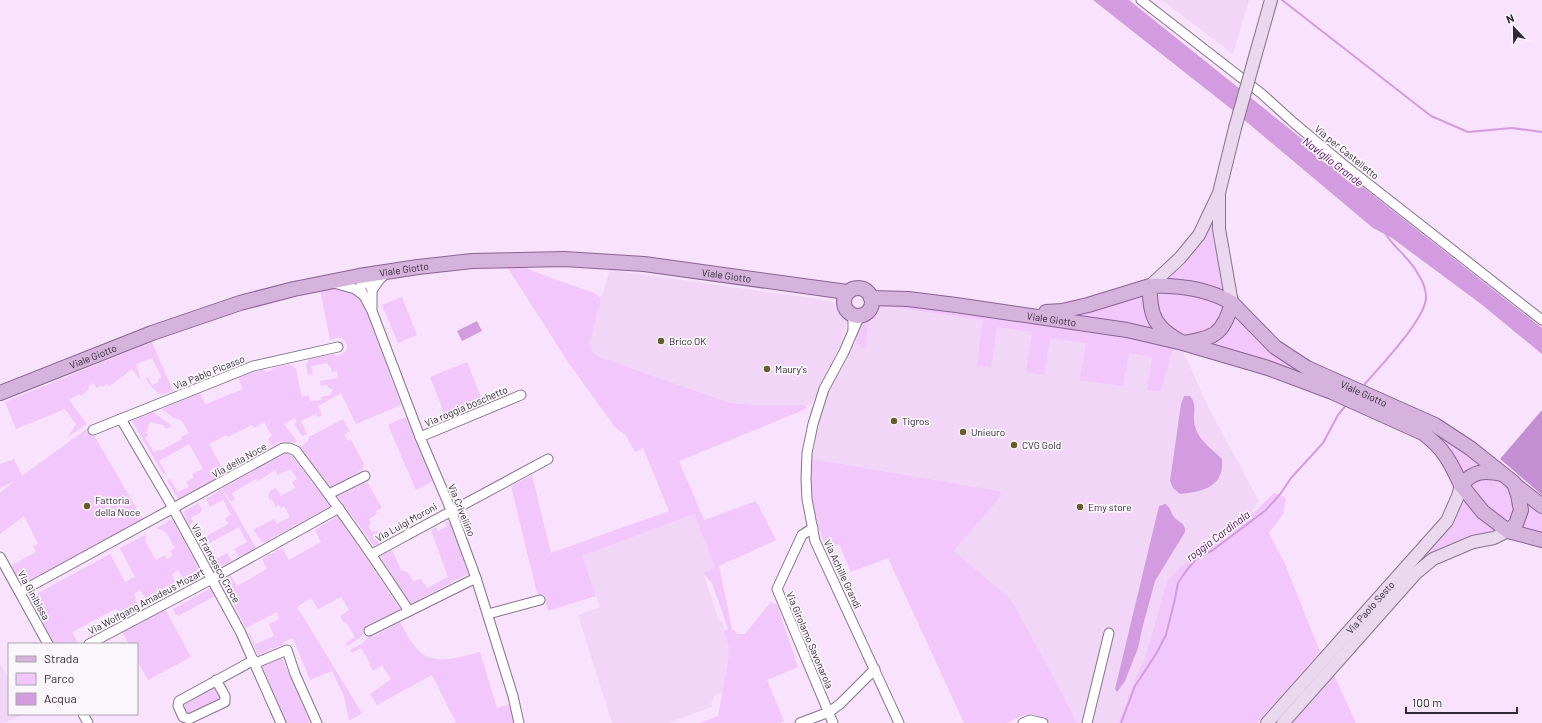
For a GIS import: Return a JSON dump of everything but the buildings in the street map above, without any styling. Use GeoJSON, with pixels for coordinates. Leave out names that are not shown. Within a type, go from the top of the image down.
{"type":"FeatureCollection","features":[{"type":"Feature","properties":{"kind":"main road","name":"Viale Giotto"},"geometry":{"type":"LineString","coordinates":[[0,393],[152,333],[240,303],[294,289],[364,275],[472,261],[564,259],[644,264],[791,283],[826,290],[847,292],[854,288],[861,288],[867,292],[859,308]]}},
{"type":"Feature","properties":{"kind":"main road","name":"Viale Giotto"},"geometry":{"type":"LineString","coordinates":[[1150,286],[1150,297],[1154,318],[1161,329],[1183,343],[1211,337],[1220,330],[1226,321],[1232,303]]}},
{"type":"Feature","properties":{"kind":"main road","name":"Viale Giotto"},"geometry":{"type":"LineString","coordinates":[[1014,313],[1062,311],[1150,286],[1180,287],[1216,295],[1232,303],[1275,347],[1307,368],[1435,425],[1470,448],[1542,506]]}},
{"type":"Feature","properties":{"kind":"main road","name":"Viale Giotto"},"geometry":{"type":"LineString","coordinates":[[826,290],[859,308],[879,304],[893,299],[908,299],[1126,330],[1183,343],[1268,368],[1332,392],[1423,433],[1435,442],[1447,456],[1461,485],[1483,512],[1508,531],[1542,540]]}},
{"type":"Feature","properties":{"kind":"main road"},"geometry":{"type":"LineString","coordinates":[[847,292],[844,299],[859,308]]}},
{"type":"Feature","properties":{"kind":"main road"},"geometry":{"type":"LineString","coordinates":[[1461,485],[1476,473],[1486,471],[1502,474]]}},
{"type":"Feature","properties":{"kind":"main road"},"geometry":{"type":"LineString","coordinates":[[1508,531],[1516,524],[1521,510],[1514,484]]}},
{"type":"Feature","properties":{"kind":"street","name":"Via per Castelletto"},"geometry":{"type":"LineString","coordinates":[[1141,0],[1262,94],[1343,164],[1542,320]]}},
{"type":"Feature","properties":{"kind":"street"},"geometry":{"type":"LineString","coordinates":[[1232,303],[1219,229],[1220,193],[1235,128],[1270,0]]}},
{"type":"Feature","properties":{"kind":"street"},"geometry":{"type":"LineString","coordinates":[[1150,286],[1180,258],[1199,235],[1220,193]]}},
{"type":"Feature","properties":{"kind":"street"},"geometry":{"type":"LineString","coordinates":[[372,290],[380,279],[389,271]]}},
{"type":"Feature","properties":{"kind":"street","name":"Via Crivellino"},"geometry":{"type":"LineString","coordinates":[[364,275],[372,290],[372,311]]}},
{"type":"Feature","properties":{"kind":"street","name":"Via Crivellino"},"geometry":{"type":"LineString","coordinates":[[364,275],[361,281],[361,290],[372,311],[420,437],[451,510],[476,578],[514,696],[519,723]]}},
{"type":"Feature","properties":{"kind":"street"},"geometry":{"type":"LineString","coordinates":[[331,282],[346,285],[355,289],[365,297]]}},
{"type":"Feature","properties":{"kind":"street","name":"Via Achille Grandi"},"geometry":{"type":"LineString","coordinates":[[859,308],[844,352],[824,389],[813,424],[807,453],[807,499],[815,541],[899,723]]}},
{"type":"Feature","properties":{"kind":"street","name":"Via Pablo Picasso"},"geometry":{"type":"LineString","coordinates":[[93,430],[253,366],[338,347]]}},
{"type":"Feature","properties":{"kind":"street","name":"Via roggia boschetto"},"geometry":{"type":"LineString","coordinates":[[420,437],[521,395]]}},
{"type":"Feature","properties":{"kind":"street","name":"Via Francesco Croce"},"geometry":{"type":"LineString","coordinates":[[121,419],[173,508],[240,631],[255,661],[281,723]]}},
{"type":"Feature","properties":{"kind":"street","name":"Via della Noce"},"geometry":{"type":"LineString","coordinates":[[20,592],[283,448],[289,448],[296,451],[329,494],[372,554],[409,611]]}},
{"type":"Feature","properties":{"kind":"street","name":"Via Luigi Moroni"},"geometry":{"type":"LineString","coordinates":[[372,554],[548,459]]}},
{"type":"Feature","properties":{"kind":"street"},"geometry":{"type":"LineString","coordinates":[[329,494],[365,476]]}},
{"type":"Feature","properties":{"kind":"street","name":"Via Paolo Sesto"},"geometry":{"type":"LineString","coordinates":[[1267,723],[1447,521],[1461,485]]}},
{"type":"Feature","properties":{"kind":"street","name":"Via Wolfgang Amadeus Mozart"},"geometry":{"type":"LineString","coordinates":[[91,643],[212,579],[339,508]]}},
{"type":"Feature","properties":{"kind":"street","name":"Via Girolamo Savonarola"},"geometry":{"type":"LineString","coordinates":[[813,528],[802,535],[776,589],[833,723]]}},
{"type":"Feature","properties":{"kind":"street","name":"Via Paolo Sesto"},"geometry":{"type":"LineString","coordinates":[[1283,723],[1416,573],[1432,558],[1473,542],[1494,538],[1508,531]]}},
{"type":"Feature","properties":{"kind":"street","name":"Via Ginibissa"},"geometry":{"type":"LineString","coordinates":[[1,562],[20,592],[47,643]]}},
{"type":"Feature","properties":{"kind":"street"},"geometry":{"type":"LineString","coordinates":[[369,631],[476,578]]}},
{"type":"Feature","properties":{"kind":"street"},"geometry":{"type":"LineString","coordinates":[[488,614],[540,600]]}},
{"type":"Feature","properties":{"kind":"street"},"geometry":{"type":"LineString","coordinates":[[1087,723],[1109,633]]}},
{"type":"Feature","properties":{"kind":"street"},"geometry":{"type":"LineString","coordinates":[[216,680],[225,696],[225,702],[190,719],[183,717],[178,706],[179,701],[216,680],[255,661],[287,650],[295,674],[317,723]]}},
{"type":"Feature","properties":{"kind":"street"},"geometry":{"type":"LineString","coordinates":[[800,723],[829,712],[840,704],[875,669]]}},
{"type":"Feature","properties":{"kind":"street"},"geometry":{"type":"LineString","coordinates":[[1023,723],[1030,720],[1043,723]]}},
{"type":"Feature","properties":{"kind":"shaded area"},"geometry":{"type":"Polygon","coordinates":[[[1162,0],[1249,0],[1233,54],[1162,0]]]}},
{"type":"Feature","properties":{"kind":"shaded area"},"geometry":{"type":"Polygon","coordinates":[[[610,270],[832,301],[847,322],[841,343],[811,405],[756,405],[730,403],[597,356],[592,350],[590,342],[610,270]]]}},
{"type":"Feature","properties":{"kind":"shaded area"},"geometry":{"type":"Polygon","coordinates":[[[889,304],[1106,333],[1182,349],[1209,409],[1259,501],[1242,524],[1187,560],[1167,581],[1145,659],[1137,674],[1118,723],[1077,723],[1044,659],[1010,600],[954,551],[1000,497],[1000,491],[812,459],[817,425],[829,389],[856,342],[861,323],[874,310],[889,304]]]}},
{"type":"Feature","properties":{"kind":"shaded area"},"geometry":{"type":"Polygon","coordinates":[[[1542,410],[1542,495],[1500,459],[1542,410]]]}},
{"type":"Feature","properties":{"kind":"shaded area"},"geometry":{"type":"Polygon","coordinates":[[[694,514],[715,567],[703,573],[719,620],[722,622],[730,650],[722,693],[714,696],[711,703],[712,707],[668,723],[612,723],[578,615],[600,607],[582,556],[694,514]]]}},
{"type":"Feature","properties":{"kind":"shaded area"},"geometry":{"type":"Polygon","coordinates":[[[0,663],[8,677],[8,715],[23,715],[0,723],[0,663]]]}},
{"type":"Feature","properties":{"kind":"green space"},"geometry":{"type":"Polygon","coordinates":[[[1209,224],[1212,224],[1213,226],[1215,244],[1227,294],[1161,282],[1209,224]]]}},
{"type":"Feature","properties":{"kind":"green space"},"geometry":{"type":"Polygon","coordinates":[[[517,264],[596,294],[601,299],[590,342],[592,350],[597,356],[730,403],[756,405],[805,405],[807,408],[679,461],[704,520],[756,501],[776,540],[719,566],[732,629],[738,634],[745,634],[771,602],[777,605],[798,667],[767,680],[784,721],[780,723],[700,723],[718,716],[730,650],[724,631],[728,629],[712,583],[703,573],[715,567],[694,514],[582,556],[596,596],[548,611],[544,594],[539,596],[511,486],[532,475],[551,553],[669,511],[643,448],[635,452],[626,436],[614,426],[568,362],[506,265],[517,264]]]}},
{"type":"Feature","properties":{"kind":"green space"},"geometry":{"type":"Polygon","coordinates":[[[339,285],[355,291],[362,300],[401,405],[356,424],[341,393],[318,406],[322,415],[318,417],[316,414],[301,421],[307,434],[302,436],[294,424],[297,422],[295,418],[284,424],[297,441],[294,443],[280,441],[272,446],[268,439],[272,436],[264,422],[254,428],[252,425],[228,437],[226,435],[209,444],[225,473],[178,499],[167,481],[170,479],[178,492],[189,487],[186,482],[194,478],[192,474],[203,469],[189,444],[159,461],[166,473],[163,474],[132,421],[153,412],[172,426],[166,429],[163,425],[150,422],[146,433],[148,434],[147,437],[145,437],[154,452],[160,451],[182,439],[181,437],[189,433],[181,420],[174,418],[162,409],[200,393],[206,404],[243,389],[238,378],[263,369],[266,372],[273,370],[272,368],[290,364],[290,366],[296,368],[302,397],[309,395],[310,401],[322,400],[321,397],[330,395],[333,390],[328,387],[328,385],[321,386],[320,381],[338,378],[337,371],[332,372],[330,365],[328,366],[327,363],[311,366],[313,374],[308,375],[306,365],[309,359],[333,354],[338,356],[346,351],[347,344],[343,339],[339,337],[330,340],[320,289],[339,285]]]}},
{"type":"Feature","properties":{"kind":"green space"},"geometry":{"type":"Polygon","coordinates":[[[1171,291],[1216,301],[1222,307],[1223,313],[1213,330],[1180,337],[1163,326],[1154,301],[1162,292],[1171,291]]]}},
{"type":"Feature","properties":{"kind":"green space"},"geometry":{"type":"Polygon","coordinates":[[[1147,292],[1159,334],[1059,318],[1147,292]]]}},
{"type":"Feature","properties":{"kind":"green space"},"geometry":{"type":"Polygon","coordinates":[[[402,297],[417,335],[398,343],[382,305],[402,297]]]}},
{"type":"Feature","properties":{"kind":"green space"},"geometry":{"type":"Polygon","coordinates":[[[900,302],[1106,333],[1173,347],[1161,391],[1147,390],[1152,357],[1129,353],[1123,386],[1080,380],[1086,343],[1050,338],[1044,375],[1026,372],[1032,332],[997,327],[991,367],[977,366],[983,320],[885,306],[878,310],[875,319],[869,318],[865,349],[857,344],[856,338],[859,327],[871,312],[881,306],[900,302]]]}},
{"type":"Feature","properties":{"kind":"green space"},"geometry":{"type":"Polygon","coordinates":[[[1233,312],[1324,380],[1202,346],[1233,312]]]}},
{"type":"Feature","properties":{"kind":"green space"},"geometry":{"type":"Polygon","coordinates":[[[152,342],[173,391],[161,395],[152,388],[146,378],[148,377],[152,385],[159,382],[158,379],[162,378],[152,358],[136,364],[141,381],[132,369],[110,386],[107,384],[103,387],[101,385],[97,388],[93,383],[81,396],[79,394],[69,400],[87,424],[68,437],[76,424],[65,409],[16,429],[5,402],[152,342]]]}},
{"type":"Feature","properties":{"kind":"green space"},"geometry":{"type":"Polygon","coordinates":[[[467,362],[482,400],[445,415],[430,377],[467,362]]]}},
{"type":"Feature","properties":{"kind":"green space"},"geometry":{"type":"Polygon","coordinates":[[[406,417],[433,481],[416,490],[388,425],[406,417]]]}},
{"type":"Feature","properties":{"kind":"green space"},"geometry":{"type":"Polygon","coordinates":[[[343,419],[350,431],[344,435],[348,441],[351,440],[364,464],[362,470],[330,487],[300,448],[308,441],[309,437],[343,419]]]}},
{"type":"Feature","properties":{"kind":"green space"},"geometry":{"type":"Polygon","coordinates":[[[89,427],[143,519],[21,586],[11,568],[12,565],[36,552],[33,546],[38,544],[24,516],[0,534],[0,493],[13,482],[0,488],[0,464],[14,459],[22,476],[89,427]]]}},
{"type":"Feature","properties":{"kind":"green space"},"geometry":{"type":"Polygon","coordinates":[[[1426,427],[1489,469],[1463,479],[1426,427]]]}},
{"type":"Feature","properties":{"kind":"green space"},"geometry":{"type":"Polygon","coordinates":[[[286,453],[292,456],[330,506],[265,542],[262,542],[253,530],[274,519],[277,524],[290,517],[284,506],[281,508],[279,505],[276,507],[272,499],[270,500],[268,496],[270,491],[276,488],[281,496],[295,488],[292,482],[297,479],[291,469],[278,475],[275,470],[258,481],[256,479],[232,493],[235,499],[231,502],[222,488],[286,453]]]}},
{"type":"Feature","properties":{"kind":"green space"},"geometry":{"type":"Polygon","coordinates":[[[812,459],[1000,491],[1000,497],[954,551],[1010,599],[1044,659],[1077,723],[1049,723],[1032,714],[1024,715],[1007,723],[964,723],[888,558],[851,572],[839,544],[827,549],[822,538],[816,516],[812,494],[812,459]]]}},
{"type":"Feature","properties":{"kind":"green space"},"geometry":{"type":"Polygon","coordinates":[[[1479,476],[1498,478],[1507,485],[1516,502],[1513,516],[1502,520],[1484,507],[1471,487],[1473,482],[1479,476]]]}},
{"type":"Feature","properties":{"kind":"green space"},"geometry":{"type":"Polygon","coordinates":[[[367,482],[382,508],[376,511],[377,514],[369,519],[371,523],[368,526],[372,532],[377,531],[382,541],[374,546],[338,497],[367,482]]]}},
{"type":"Feature","properties":{"kind":"green space"},"geometry":{"type":"Polygon","coordinates":[[[222,489],[256,548],[239,557],[234,549],[247,542],[239,527],[206,545],[214,560],[227,553],[232,561],[214,570],[198,541],[228,524],[225,518],[231,515],[223,500],[210,507],[206,499],[222,489]]]}},
{"type":"Feature","properties":{"kind":"green space"},"geometry":{"type":"Polygon","coordinates":[[[1274,493],[1286,498],[1283,514],[1269,533],[1285,564],[1320,652],[1257,723],[1118,723],[1137,674],[1145,659],[1167,581],[1187,560],[1242,524],[1274,493]]]}},
{"type":"Feature","properties":{"kind":"green space"},"geometry":{"type":"Polygon","coordinates":[[[1463,494],[1501,530],[1458,544],[1417,564],[1440,537],[1463,494]]]}},
{"type":"Feature","properties":{"kind":"green space"},"geometry":{"type":"Polygon","coordinates":[[[1523,498],[1542,514],[1542,537],[1517,528],[1523,498]]]}},
{"type":"Feature","properties":{"kind":"green space"},"geometry":{"type":"Polygon","coordinates":[[[198,503],[202,509],[201,512],[191,518],[193,523],[189,525],[183,512],[198,503]]]}},
{"type":"Feature","properties":{"kind":"green space"},"geometry":{"type":"Polygon","coordinates":[[[338,516],[400,609],[366,625],[367,628],[360,638],[347,646],[346,643],[355,637],[346,622],[344,623],[340,616],[349,610],[341,597],[318,609],[311,598],[297,607],[362,713],[349,721],[344,696],[332,671],[310,680],[293,638],[272,649],[269,648],[270,650],[258,655],[248,633],[249,632],[255,644],[274,636],[269,624],[279,619],[277,612],[246,628],[221,581],[231,576],[237,586],[267,569],[262,559],[282,548],[289,560],[321,542],[315,530],[338,516]]]}},
{"type":"Feature","properties":{"kind":"green space"},"geometry":{"type":"Polygon","coordinates":[[[172,519],[203,576],[187,584],[178,570],[172,574],[178,589],[149,604],[140,590],[134,594],[140,609],[124,619],[117,608],[72,632],[78,643],[53,643],[29,598],[110,554],[125,582],[135,577],[120,548],[147,534],[145,541],[156,560],[165,555],[167,559],[173,556],[170,551],[175,548],[166,532],[157,528],[172,519]]]}},
{"type":"Feature","properties":{"kind":"green space"},"geometry":{"type":"Polygon","coordinates":[[[447,521],[451,525],[468,574],[410,604],[380,556],[391,550],[401,570],[408,572],[413,581],[421,579],[427,588],[448,577],[431,530],[436,527],[438,531],[447,526],[445,522],[447,521]]]}},
{"type":"Feature","properties":{"kind":"green space"},"geometry":{"type":"Polygon","coordinates":[[[211,588],[215,596],[178,616],[178,614],[176,615],[173,609],[211,588]]]}},
{"type":"Feature","properties":{"kind":"green space"},"geometry":{"type":"Polygon","coordinates":[[[165,609],[191,657],[148,680],[138,662],[138,643],[128,643],[122,632],[165,609]]]}},
{"type":"Feature","properties":{"kind":"green space"},"geometry":{"type":"Polygon","coordinates":[[[400,622],[417,649],[423,655],[431,658],[447,659],[480,652],[497,708],[509,704],[515,723],[456,723],[432,675],[377,705],[370,694],[391,679],[382,665],[373,671],[361,648],[352,653],[350,650],[363,643],[371,633],[373,637],[400,622]]]}},
{"type":"Feature","properties":{"kind":"green space"},"geometry":{"type":"Polygon","coordinates":[[[282,658],[310,722],[309,723],[286,723],[262,666],[282,658]]]}},
{"type":"Feature","properties":{"kind":"green space"},"geometry":{"type":"Polygon","coordinates":[[[1333,673],[1356,723],[1287,723],[1333,673]]]}},
{"type":"Feature","properties":{"kind":"green space"},"geometry":{"type":"Polygon","coordinates":[[[216,685],[220,692],[221,700],[191,715],[183,713],[181,701],[216,685]]]}},
{"type":"Feature","properties":{"kind":"water"},"geometry":{"type":"Polygon","coordinates":[[[1093,0],[1129,0],[1322,155],[1542,328],[1542,354],[1481,304],[1392,238],[1373,228],[1230,108],[1093,0]]]}},
{"type":"Feature","properties":{"kind":"water"},"geometry":{"type":"Polygon","coordinates":[[[477,321],[482,331],[462,341],[457,331],[477,321]]]}},
{"type":"Feature","properties":{"kind":"water"},"geometry":{"type":"Polygon","coordinates":[[[1184,396],[1190,396],[1192,399],[1194,403],[1194,422],[1199,436],[1222,459],[1222,468],[1220,476],[1211,486],[1197,491],[1180,494],[1173,488],[1170,481],[1181,404],[1184,396]]]}},
{"type":"Feature","properties":{"kind":"water"},"geometry":{"type":"Polygon","coordinates":[[[1165,504],[1174,517],[1183,525],[1185,532],[1155,581],[1138,648],[1125,681],[1117,692],[1115,689],[1159,506],[1165,504]]]}},
{"type":"Feature","properties":{"kind":"waterway"},"geometry":{"type":"LineString","coordinates":[[1282,0],[1431,116],[1468,132],[1512,128],[1542,132]]}},
{"type":"Feature","properties":{"kind":"waterway","name":"roggia Cardinala"},"geometry":{"type":"LineString","coordinates":[[1365,384],[1411,329],[1419,317],[1426,297],[1424,285],[1415,268],[1385,233]]}},
{"type":"Feature","properties":{"kind":"waterway","name":"roggia Cardinala"},"geometry":{"type":"LineString","coordinates":[[1121,723],[1135,686],[1156,654],[1166,635],[1178,583],[1186,571],[1196,559],[1213,550],[1266,510],[1281,493],[1291,478],[1323,443],[1338,415],[1347,404]]}},
{"type":"Feature","properties":{"kind":"place","name":"Brico OK"},"geometry":{"type":"Point","coordinates":[661,341]}},
{"type":"Feature","properties":{"kind":"place","name":"Maury's"},"geometry":{"type":"Point","coordinates":[767,369]}},
{"type":"Feature","properties":{"kind":"place","name":"Tigros"},"geometry":{"type":"Point","coordinates":[894,421]}},
{"type":"Feature","properties":{"kind":"place","name":"Unieuro"},"geometry":{"type":"Point","coordinates":[963,432]}},
{"type":"Feature","properties":{"kind":"place","name":"CVG Gold"},"geometry":{"type":"Point","coordinates":[1014,445]}},
{"type":"Feature","properties":{"kind":"place","name":"Fattoria della Noce"},"geometry":{"type":"Point","coordinates":[87,506]}},
{"type":"Feature","properties":{"kind":"place","name":"Emy store"},"geometry":{"type":"Point","coordinates":[1080,507]}},
{"type":"Feature","properties":{"kind":"water label","name":"Naviglio Grande"},"geometry":{"type":"Point","coordinates":[1333,162]}}]}
